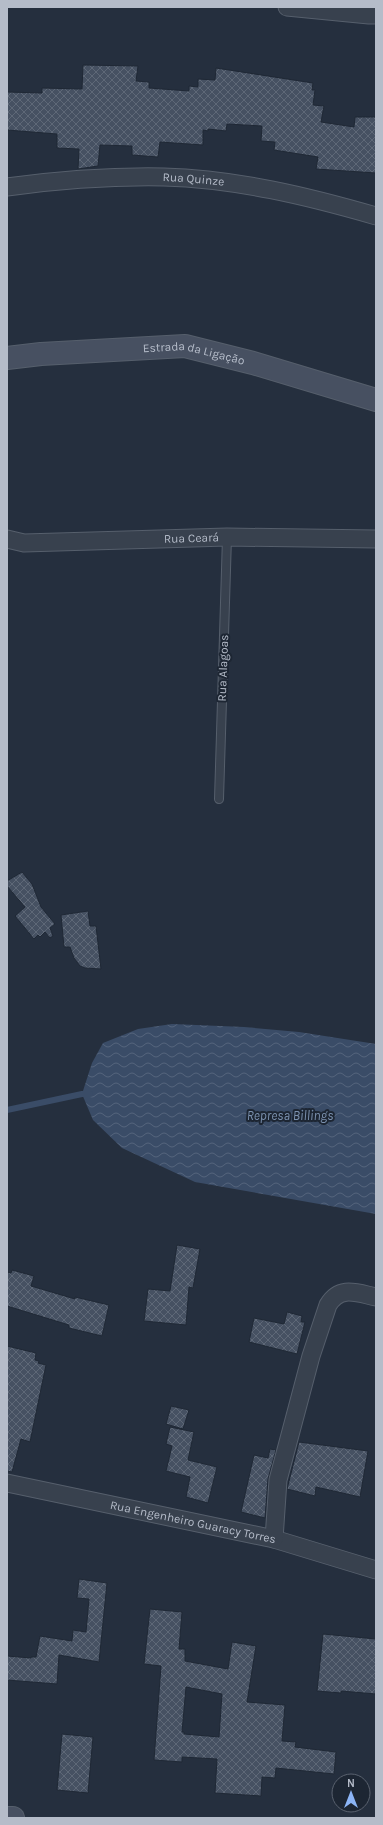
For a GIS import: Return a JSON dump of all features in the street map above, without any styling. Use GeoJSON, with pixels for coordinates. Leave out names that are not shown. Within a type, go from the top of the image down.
{"type":"FeatureCollection","features":[{"type":"Feature","properties":{"kind":"street"},"geometry":{"type":"LineString","coordinates":[[287,7],[376,15]]}},
{"type":"Feature","properties":{"kind":"street","name":"Rua Quinze"},"geometry":{"type":"LineString","coordinates":[[7,187],[66,180],[165,177],[235,183],[321,200],[376,216]]}},
{"type":"Feature","properties":{"kind":"street","name":"Estrada da Ligação"},"geometry":{"type":"LineString","coordinates":[[7,358],[41,354],[185,346],[254,363],[376,400]]}},
{"type":"Feature","properties":{"kind":"street","name":"Rua Ceará"},"geometry":{"type":"LineString","coordinates":[[7,539],[24,543],[227,537],[376,539]]}},
{"type":"Feature","properties":{"kind":"street"},"geometry":{"type":"LineString","coordinates":[[274,1539],[278,1480],[311,1356],[328,1305],[332,1298],[345,1292],[376,1297]]}},
{"type":"Feature","properties":{"kind":"street","name":"Rua Engenheiro Guaracy Torres"},"geometry":{"type":"LineString","coordinates":[[7,1483],[274,1539],[376,1570]]}},
{"type":"Feature","properties":{"kind":"street"},"geometry":{"type":"LineString","coordinates":[[7,1818],[13,1818]]}},
{"type":"Feature","properties":{"kind":"lane","name":"Rua Alagoas"},"geometry":{"type":"LineString","coordinates":[[219,799],[227,537]]}},
{"type":"Feature","properties":{"kind":"water","name":"Represa Billings"},"geometry":{"type":"Polygon","coordinates":[[[172,1024],[244,1027],[299,1032],[376,1044],[376,1214],[195,1182],[122,1148],[93,1120],[82,1094],[92,1063],[103,1043],[138,1029],[172,1024]]]}},
{"type":"Feature","properties":{"kind":"building"},"geometry":{"type":"Polygon","coordinates":[[[83,65],[138,66],[136,81],[149,82],[149,88],[189,91],[189,86],[198,87],[198,79],[215,80],[216,68],[313,83],[312,90],[315,90],[313,105],[324,106],[321,122],[354,127],[355,117],[376,117],[376,173],[316,169],[318,157],[274,150],[275,142],[261,141],[262,126],[227,124],[226,131],[208,129],[208,131],[203,130],[203,145],[160,142],[158,157],[132,155],[132,146],[100,145],[98,166],[78,169],[79,149],[57,148],[57,134],[7,130],[7,92],[42,93],[42,88],[82,89],[83,65]]]}},
{"type":"Feature","properties":{"kind":"building"},"geometry":{"type":"Polygon","coordinates":[[[22,872],[32,884],[41,907],[55,924],[50,928],[53,936],[50,938],[45,932],[40,937],[38,935],[34,939],[15,916],[25,907],[7,886],[7,881],[22,872]]]}},
{"type":"Feature","properties":{"kind":"building"},"geometry":{"type":"Polygon","coordinates":[[[88,911],[90,926],[96,926],[101,969],[85,968],[80,966],[74,958],[70,947],[64,947],[61,915],[88,911]]]}},
{"type":"Feature","properties":{"kind":"building"},"geometry":{"type":"Polygon","coordinates":[[[177,1245],[200,1249],[193,1288],[189,1287],[186,1325],[144,1321],[148,1289],[170,1291],[177,1245]]]}},
{"type":"Feature","properties":{"kind":"building"},"geometry":{"type":"Polygon","coordinates":[[[12,1270],[34,1276],[31,1286],[75,1299],[75,1297],[109,1305],[102,1336],[69,1328],[69,1325],[7,1306],[7,1272],[11,1273],[12,1270]]]}},
{"type":"Feature","properties":{"kind":"building"},"geometry":{"type":"Polygon","coordinates":[[[287,1312],[302,1316],[301,1322],[305,1322],[297,1354],[249,1342],[254,1318],[284,1324],[287,1312]]]}},
{"type":"Feature","properties":{"kind":"building"},"geometry":{"type":"Polygon","coordinates":[[[7,1346],[36,1353],[35,1360],[39,1361],[38,1363],[46,1365],[30,1442],[21,1439],[12,1472],[7,1471],[7,1346]]]}},
{"type":"Feature","properties":{"kind":"building"},"geometry":{"type":"Polygon","coordinates":[[[171,1406],[189,1410],[183,1429],[166,1424],[171,1406]]]}},
{"type":"Feature","properties":{"kind":"building"},"geometry":{"type":"Polygon","coordinates":[[[170,1427],[194,1432],[188,1460],[217,1467],[208,1503],[186,1497],[190,1477],[166,1471],[172,1446],[166,1444],[170,1427]]]}},
{"type":"Feature","properties":{"kind":"building"},"geometry":{"type":"Polygon","coordinates":[[[299,1442],[368,1451],[360,1497],[316,1487],[315,1496],[287,1489],[299,1442]]]}},
{"type":"Feature","properties":{"kind":"building"},"geometry":{"type":"Polygon","coordinates":[[[270,1449],[276,1450],[268,1479],[265,1518],[241,1512],[254,1455],[268,1458],[270,1449]]]}},
{"type":"Feature","properties":{"kind":"building"},"geometry":{"type":"Polygon","coordinates":[[[79,1579],[107,1583],[99,1662],[59,1655],[57,1684],[7,1680],[7,1656],[36,1657],[40,1636],[72,1641],[73,1630],[86,1632],[89,1599],[77,1598],[79,1579]]]}},
{"type":"Feature","properties":{"kind":"building"},"geometry":{"type":"Polygon","coordinates":[[[150,1609],[182,1612],[179,1649],[185,1649],[185,1661],[228,1669],[232,1642],[256,1646],[247,1702],[285,1705],[282,1741],[296,1742],[295,1747],[336,1752],[334,1773],[276,1768],[275,1778],[262,1777],[261,1796],[215,1793],[217,1759],[182,1757],[182,1762],[154,1760],[161,1666],[144,1664],[150,1609]],[[186,1687],[182,1732],[184,1732],[184,1734],[219,1737],[222,1694],[186,1687]]]}},
{"type":"Feature","properties":{"kind":"building"},"geometry":{"type":"Polygon","coordinates":[[[323,1634],[376,1639],[376,1694],[341,1691],[341,1693],[317,1691],[323,1634]]]}},
{"type":"Feature","properties":{"kind":"building"},"geometry":{"type":"Polygon","coordinates":[[[62,1734],[93,1737],[88,1793],[57,1790],[62,1734]]]}},
{"type":"Feature","properties":{"kind":"waterway"},"geometry":{"type":"LineString","coordinates":[[7,1110],[82,1094],[90,1094]]}}]}
